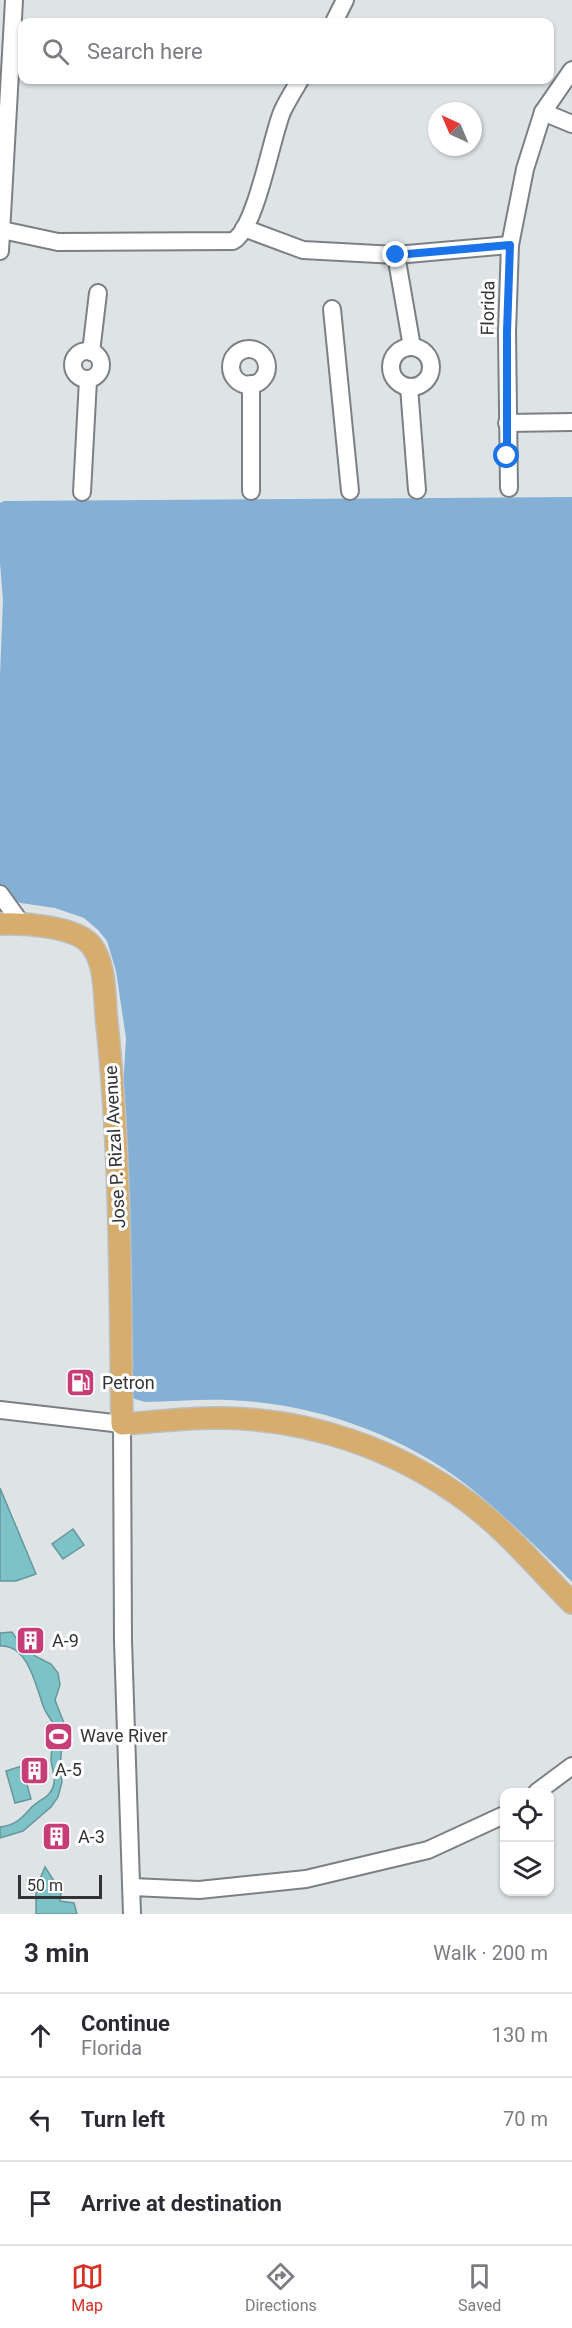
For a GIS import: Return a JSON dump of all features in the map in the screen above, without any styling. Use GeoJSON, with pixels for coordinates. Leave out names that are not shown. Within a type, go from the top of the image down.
{"type":"FeatureCollection","features":[{"type":"Feature","properties":{"kind":"main road","name":"Jose P. Rizal Avenue"},"geometry":{"type":"LineString","coordinates":[[0,924],[50,927],[81,937],[91,946],[100,963],[111,1063],[119,1171],[122,1424]]}},
{"type":"Feature","properties":{"kind":"main road"},"geometry":{"type":"LineString","coordinates":[[122,1424],[222,1418],[281,1422],[329,1432],[373,1448],[426,1473],[469,1502],[572,1603]]}},
{"type":"Feature","properties":{"kind":"street"},"geometry":{"type":"LineString","coordinates":[[0,250],[14,0]]}},
{"type":"Feature","properties":{"kind":"street"},"geometry":{"type":"LineString","coordinates":[[335,18],[345,0]]}},
{"type":"Feature","properties":{"kind":"street","name":"Florida"},"geometry":{"type":"LineString","coordinates":[[508,488],[507,332],[510,245],[525,169],[543,112],[572,70]]}},
{"type":"Feature","properties":{"kind":"street"},"geometry":{"type":"LineString","coordinates":[[2,230],[58,243],[232,241],[237,239],[255,203],[282,113],[298,84]]}},
{"type":"Feature","properties":{"kind":"street"},"geometry":{"type":"LineString","coordinates":[[543,112],[572,124]]}},
{"type":"Feature","properties":{"kind":"street"},"geometry":{"type":"LineString","coordinates":[[244,228],[303,250],[396,255],[510,245]]}},
{"type":"Feature","properties":{"kind":"street"},"geometry":{"type":"LineString","coordinates":[[396,255],[412,346]]}},
{"type":"Feature","properties":{"kind":"street"},"geometry":{"type":"LineString","coordinates":[[82,492],[88,380],[97,375],[101,367],[99,358],[91,352],[98,293]]}},
{"type":"Feature","properties":{"kind":"street"},"geometry":{"type":"LineString","coordinates":[[332,309],[350,491]]}},
{"type":"Feature","properties":{"kind":"street"},"geometry":{"type":"LineString","coordinates":[[412,346],[426,353],[431,368],[424,382],[410,387],[396,380],[391,365],[398,352],[412,346]]}},
{"type":"Feature","properties":{"kind":"street"},"geometry":{"type":"LineString","coordinates":[[251,384],[251,491]]}},
{"type":"Feature","properties":{"kind":"street"},"geometry":{"type":"LineString","coordinates":[[410,387],[417,490]]}},
{"type":"Feature","properties":{"kind":"street"},"geometry":{"type":"LineString","coordinates":[[507,423],[572,422]]}},
{"type":"Feature","properties":{"kind":"street"},"geometry":{"type":"LineString","coordinates":[[0,894],[22,926]]}},
{"type":"Feature","properties":{"kind":"street"},"geometry":{"type":"LineString","coordinates":[[0,1410],[122,1424],[123,1641],[132,1914]]}},
{"type":"Feature","properties":{"kind":"street"},"geometry":{"type":"LineString","coordinates":[[542,1788],[572,1766]]}},
{"type":"Feature","properties":{"kind":"street"},"geometry":{"type":"LineString","coordinates":[[132,1887],[199,1890],[306,1879],[428,1850],[500,1817]]}},
{"type":"Feature","properties":{"kind":"shaded area"},"geometry":{"type":"Polygon","coordinates":[[[572,497],[572,1582],[522,1533],[468,1486],[418,1453],[391,1439],[334,1418],[275,1404],[220,1400],[145,1402],[129,1394],[123,1090],[126,1038],[116,971],[107,941],[84,918],[55,908],[13,900],[0,886],[0,675],[3,600],[0,563],[0,503],[4,501],[572,497]]]}},
{"type":"Feature","properties":{"kind":"shaded area"},"geometry":{"type":"Polygon","coordinates":[[[0,1488],[36,1574],[16,1581],[0,1581],[0,1488]]]}},
{"type":"Feature","properties":{"kind":"shaded area"},"geometry":{"type":"Polygon","coordinates":[[[73,1529],[84,1545],[63,1559],[52,1544],[73,1529]]]}},
{"type":"Feature","properties":{"kind":"shaded area","name":"Wave River"},"geometry":{"type":"Polygon","coordinates":[[[12,1632],[16,1638],[25,1642],[35,1656],[51,1664],[58,1673],[60,1685],[55,1700],[64,1723],[60,1767],[62,1782],[58,1797],[51,1807],[23,1831],[0,1838],[0,1827],[10,1825],[20,1819],[50,1792],[54,1780],[51,1760],[53,1724],[45,1710],[25,1659],[10,1647],[0,1646],[0,1633],[12,1632]]]}},
{"type":"Feature","properties":{"kind":"shaded area"},"geometry":{"type":"Polygon","coordinates":[[[22,1766],[31,1799],[15,1803],[6,1771],[22,1766]]]}},
{"type":"Feature","properties":{"kind":"shaded area"},"geometry":{"type":"Polygon","coordinates":[[[45,1867],[54,1881],[62,1885],[60,1901],[74,1903],[77,1914],[36,1914],[36,1888],[45,1867]]]}},
{"type":"Feature","properties":{"kind":"place","name":"Petron"},"geometry":{"type":"Point","coordinates":[81,1383]}},
{"type":"Feature","properties":{"kind":"place","name":"A-9"},"geometry":{"type":"Point","coordinates":[31,1641]}},
{"type":"Feature","properties":{"kind":"place","name":"Wave River"},"geometry":{"type":"Point","coordinates":[59,1736]}},
{"type":"Feature","properties":{"kind":"place","name":"A-5"},"geometry":{"type":"Point","coordinates":[34,1770]}},
{"type":"Feature","properties":{"kind":"place","name":"A-3"},"geometry":{"type":"Point","coordinates":[57,1837]}},
{"type":"Feature","properties":{"kind":"route"},"geometry":{"type":"LineString","coordinates":[[396,255],[510,245],[508,258],[507,456]]}}]}
